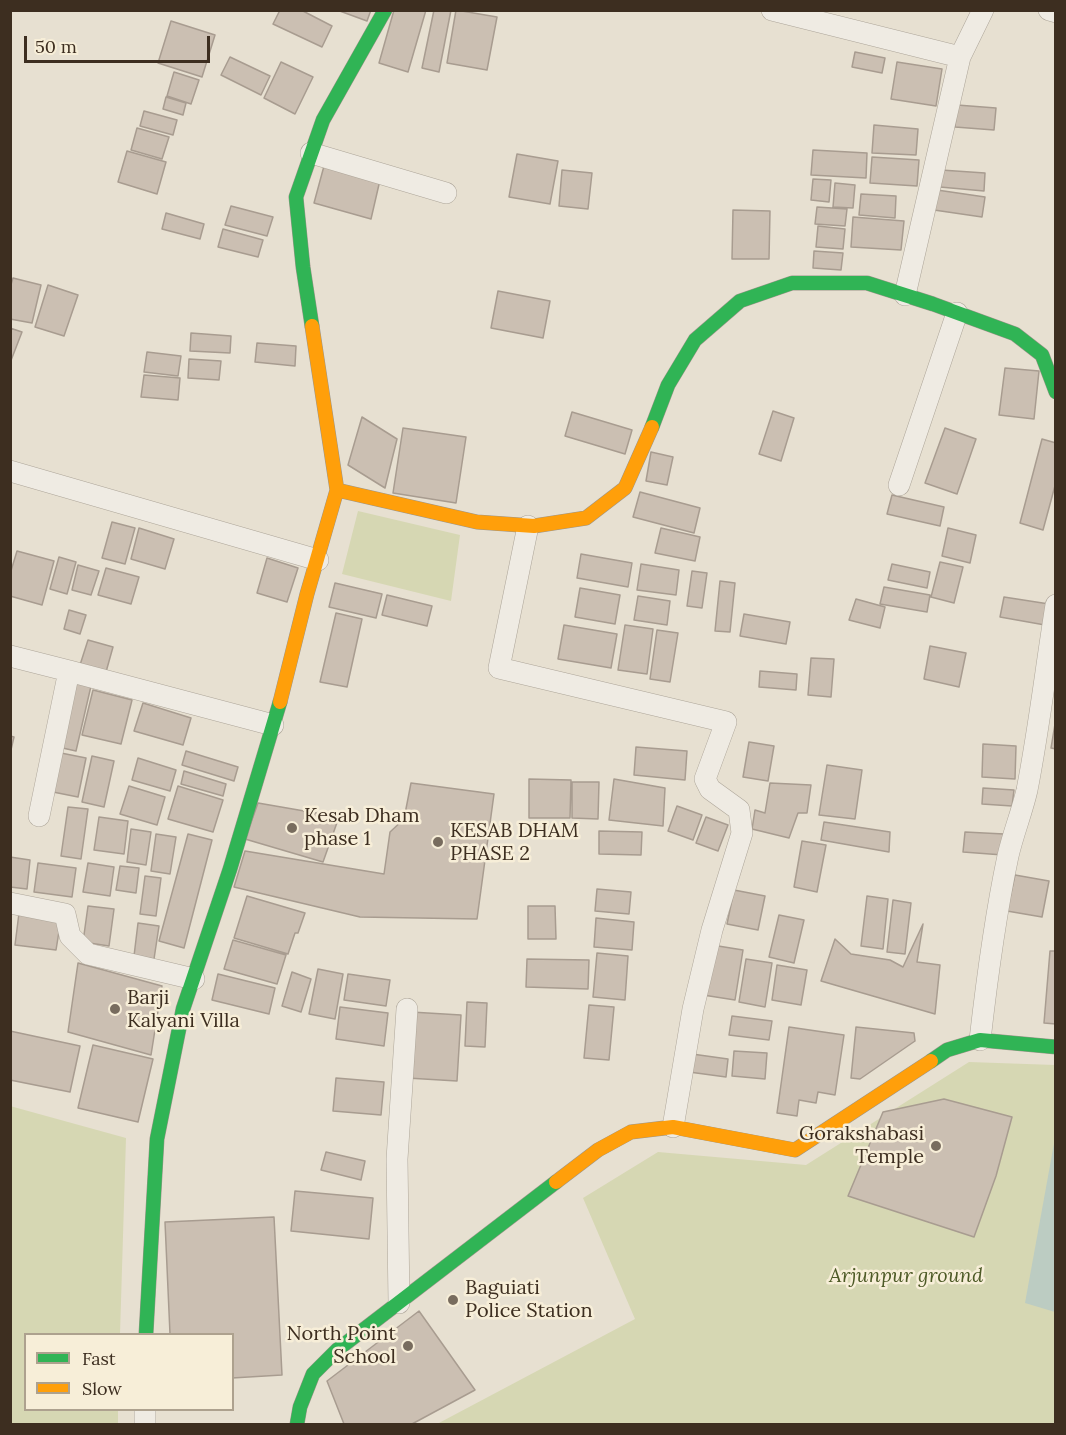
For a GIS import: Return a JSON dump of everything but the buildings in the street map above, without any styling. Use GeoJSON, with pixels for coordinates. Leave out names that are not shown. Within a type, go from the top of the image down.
{"type":"FeatureCollection","features":[{"type":"Feature","properties":{"kind":"street"},"geometry":{"type":"LineString","coordinates":[[146,1333],[157,1139],[183,1010],[230,869],[273,725],[337,490],[303,267],[296,197],[323,120],[385,10]]}},
{"type":"Feature","properties":{"kind":"street"},"geometry":{"type":"LineString","coordinates":[[772,10],[807,15],[960,57]]}},
{"type":"Feature","properties":{"kind":"street"},"geometry":{"type":"LineString","coordinates":[[905,295],[960,57],[983,10]]}},
{"type":"Feature","properties":{"kind":"street"},"geometry":{"type":"LineString","coordinates":[[1049,10],[1056,12]]}},
{"type":"Feature","properties":{"kind":"street"},"geometry":{"type":"LineString","coordinates":[[311,153],[446,193]]}},
{"type":"Feature","properties":{"kind":"street"},"geometry":{"type":"LineString","coordinates":[[337,490],[477,522],[528,526],[586,518],[625,488],[650,433],[668,385],[695,340],[741,301],[792,283],[867,283],[1015,334],[1042,355],[1056,392]]}},
{"type":"Feature","properties":{"kind":"street"},"geometry":{"type":"LineString","coordinates":[[899,485],[957,313]]}},
{"type":"Feature","properties":{"kind":"street"},"geometry":{"type":"LineString","coordinates":[[10,471],[318,560]]}},
{"type":"Feature","properties":{"kind":"street"},"geometry":{"type":"LineString","coordinates":[[528,526],[499,668],[726,722],[705,779],[710,789],[739,810],[742,833],[712,930],[693,1009],[673,1126]]}},
{"type":"Feature","properties":{"kind":"street"},"geometry":{"type":"LineString","coordinates":[[980,1040],[996,919],[1009,854],[1026,794],[1056,605]]}},
{"type":"Feature","properties":{"kind":"street"},"geometry":{"type":"LineString","coordinates":[[10,656],[273,725]]}},
{"type":"Feature","properties":{"kind":"street"},"geometry":{"type":"LineString","coordinates":[[39,816],[69,670]]}},
{"type":"Feature","properties":{"kind":"street"},"geometry":{"type":"LineString","coordinates":[[10,903],[65,914],[70,936],[88,954],[194,979]]}},
{"type":"Feature","properties":{"kind":"street"},"geometry":{"type":"LineString","coordinates":[[399,1303],[397,1159],[407,1009]]}},
{"type":"Feature","properties":{"kind":"street"},"geometry":{"type":"LineString","coordinates":[[297,1425],[300,1407],[313,1374],[337,1350],[598,1150],[631,1132],[673,1126],[795,1150],[947,1050],[980,1040],[1056,1047]]}},
{"type":"Feature","properties":{"kind":"green space"},"geometry":{"type":"Polygon","coordinates":[[[358,511],[460,535],[451,601],[342,574],[358,511]]]}},
{"type":"Feature","properties":{"kind":"green space","name":"Arjunpur ground"},"geometry":{"type":"Polygon","coordinates":[[[969,1062],[1055,1065],[1055,1424],[437,1424],[635,1319],[583,1198],[658,1152],[806,1165],[969,1062]]]}},
{"type":"Feature","properties":{"kind":"green space"},"geometry":{"type":"Polygon","coordinates":[[[10,1106],[126,1138],[120,1333],[24,1333],[24,1411],[118,1411],[118,1424],[11,1424],[10,1106]]]}},
{"type":"Feature","properties":{"kind":"shaded area"},"geometry":{"type":"Polygon","coordinates":[[[1055,1138],[1055,1312],[1025,1303],[1055,1138]]]}},
{"type":"Feature","properties":{"kind":"traffic: fast"},"geometry":{"type":"LineString","coordinates":[[312,326],[296,197],[323,120],[385,10]]}},
{"type":"Feature","properties":{"kind":"traffic: fast"},"geometry":{"type":"LineString","coordinates":[[652,427],[668,385],[695,340],[740,301],[792,283],[867,283],[1015,334],[1042,355],[1056,392]]}},
{"type":"Feature","properties":{"kind":"traffic: fast"},"geometry":{"type":"LineString","coordinates":[[146,1333],[157,1139],[183,1009],[230,869],[280,702]]}},
{"type":"Feature","properties":{"kind":"traffic: fast"},"geometry":{"type":"LineString","coordinates":[[931,1061],[947,1050],[980,1040],[1056,1047]]}},
{"type":"Feature","properties":{"kind":"traffic: fast"},"geometry":{"type":"LineString","coordinates":[[297,1424],[300,1407],[313,1374],[337,1350],[556,1182]]}},
{"type":"Feature","properties":{"kind":"traffic: slow"},"geometry":{"type":"LineString","coordinates":[[280,702],[307,594],[337,490],[312,326]]}},
{"type":"Feature","properties":{"kind":"traffic: slow"},"geometry":{"type":"LineString","coordinates":[[337,490],[477,522],[534,526],[586,518],[625,488],[652,427]]}},
{"type":"Feature","properties":{"kind":"traffic: slow"},"geometry":{"type":"LineString","coordinates":[[556,1182],[598,1150],[631,1132],[673,1127],[795,1150],[931,1061]]}},
{"type":"Feature","properties":{"kind":"place","name":"Kesab Dham phase 1"},"geometry":{"type":"Point","coordinates":[292,828]}},
{"type":"Feature","properties":{"kind":"place","name":"KESAB DHAM PHASE 2"},"geometry":{"type":"Point","coordinates":[438,842]}},
{"type":"Feature","properties":{"kind":"place","name":"Barji Kalyani Villa"},"geometry":{"type":"Point","coordinates":[115,1009]}},
{"type":"Feature","properties":{"kind":"place","name":"Gorakshabasi Temple"},"geometry":{"type":"Point","coordinates":[936,1146]}},
{"type":"Feature","properties":{"kind":"place","name":"Baguiati Police Station"},"geometry":{"type":"Point","coordinates":[453,1300]}},
{"type":"Feature","properties":{"kind":"place","name":"North Point School"},"geometry":{"type":"Point","coordinates":[408,1346]}}]}
